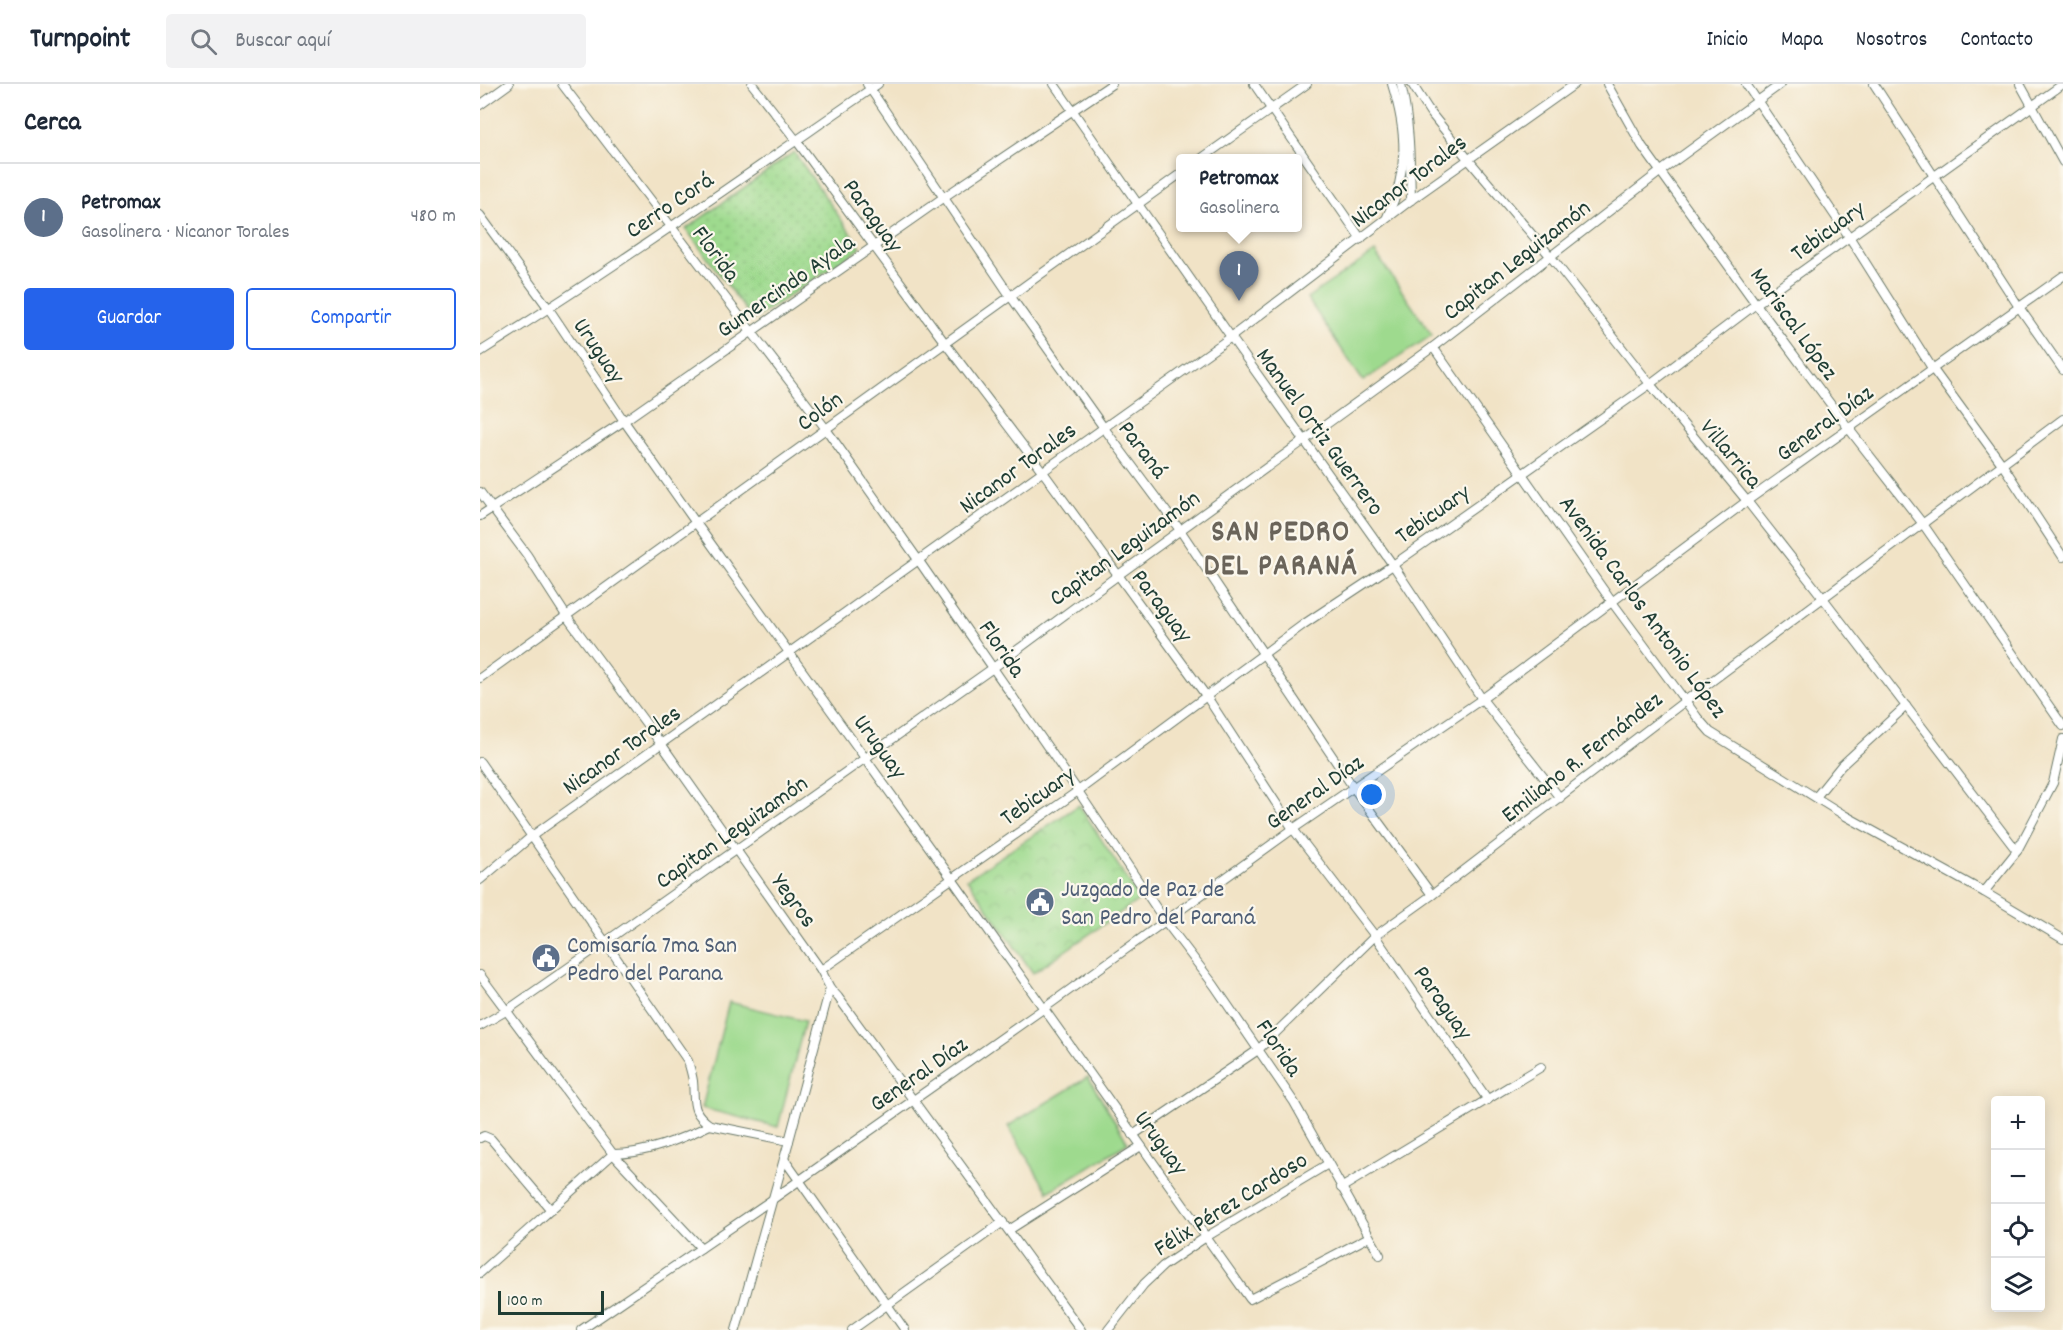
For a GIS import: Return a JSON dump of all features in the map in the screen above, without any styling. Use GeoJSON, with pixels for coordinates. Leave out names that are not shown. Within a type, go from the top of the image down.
{"type":"FeatureCollection","features":[{"type":"Feature","properties":{"kind":"street"},"geometry":{"type":"LineString","coordinates":[[480,105],[509,84]]}},
{"type":"Feature","properties":{"kind":"street","name":"Florida"},"geometry":{"type":"LineString","coordinates":[[562,84],[826,429],[919,561],[1078,790],[1165,921],[1214,985],[1294,1102],[1380,1255]]}},
{"type":"Feature","properties":{"kind":"street","name":"Paraguay"},"geometry":{"type":"LineString","coordinates":[[752,84],[1043,472],[1207,697],[1293,829],[1375,936],[1488,1100]]}},
{"type":"Feature","properties":{"kind":"street","name":"Manuel Ortiz Guerrero"},"geometry":{"type":"LineString","coordinates":[[1054,84],[1231,338],[1394,565],[1482,699],[1560,798]]}},
{"type":"Feature","properties":{"kind":"street","name":"Gumercindo Ayala"},"geometry":{"type":"LineString","coordinates":[[480,516],[624,421],[944,197],[1112,84]]}},
{"type":"Feature","properties":{"kind":"street"},"geometry":{"type":"LineString","coordinates":[[1254,84],[1302,154]]}},
{"type":"Feature","properties":{"kind":"street"},"geometry":{"type":"LineString","coordinates":[[1209,154],[1307,84]]}},
{"type":"Feature","properties":{"kind":"street"},"geometry":{"type":"LineString","coordinates":[[1386,220],[1398,196],[1403,155],[1402,124],[1392,84]]}},
{"type":"Feature","properties":{"kind":"street"},"geometry":{"type":"LineString","coordinates":[[1401,84],[1409,133],[1411,200]]}},
{"type":"Feature","properties":{"kind":"street","name":"Villarrica"},"geometry":{"type":"LineString","coordinates":[[1412,84],[1430,112],[1551,257],[1650,384],[1747,501],[2016,851]]}},
{"type":"Feature","properties":{"kind":"street","name":"Nicanor Torales"},"geometry":{"type":"LineString","coordinates":[[480,880],[532,836],[1231,338],[1411,200],[1575,84]]}},
{"type":"Feature","properties":{"kind":"street","name":"Mariscal López"},"geometry":{"type":"LineString","coordinates":[[1607,84],[1642,146],[1756,304],[1923,524],[2063,726]]}},
{"type":"Feature","properties":{"kind":"street"},"geometry":{"type":"LineString","coordinates":[[1746,84],[1850,238],[1932,368],[2002,464],[2063,557]]}},
{"type":"Feature","properties":{"kind":"street","name":"Capitan Leguizamón"},"geometry":{"type":"LineString","coordinates":[[480,1026],[506,1011],[866,760],[1433,347],[1661,171],[1781,84]]}},
{"type":"Feature","properties":{"kind":"street"},"geometry":{"type":"LineString","coordinates":[[1874,84],[2019,307],[2063,370]]}},
{"type":"Feature","properties":{"kind":"street"},"geometry":{"type":"LineString","coordinates":[[2020,84],[2063,162]]}},
{"type":"Feature","properties":{"kind":"street","name":"Tebicuary"},"geometry":{"type":"LineString","coordinates":[[821,970],[1078,790],[1264,653],[1394,565],[1650,384],[1756,304],[2063,84]]}},
{"type":"Feature","properties":{"kind":"street","name":"Cerro Corá"},"geometry":{"type":"LineString","coordinates":[[480,352],[672,227],[872,86]]}},
{"type":"Feature","properties":{"kind":"street","name":"Paraná"},"geometry":{"type":"LineString","coordinates":[[872,86],[1011,297],[1180,530],[1353,787],[1432,895]]}},
{"type":"Feature","properties":{"kind":"street"},"geometry":{"type":"LineString","coordinates":[[1302,154],[1361,239]]}},
{"type":"Feature","properties":{"kind":"street","name":"Colón"},"geometry":{"type":"LineString","coordinates":[[480,678],[1176,177]]}},
{"type":"Feature","properties":{"kind":"street","name":"Uruguay"},"geometry":{"type":"LineString","coordinates":[[480,215],[549,309],[696,523],[1250,1299],[1369,1237]]}},
{"type":"Feature","properties":{"kind":"street","name":"General Díaz"},"geometry":{"type":"LineString","coordinates":[[581,1330],[591,1327],[1043,1009],[1293,829],[1482,699],[1747,501],[2063,276]]}},
{"type":"Feature","properties":{"kind":"street","name":"Avenida Carlos Antonio López"},"geometry":{"type":"LineString","coordinates":[[1433,347],[1612,602],[1710,732],[1844,815],[1984,892],[2063,939]]}},
{"type":"Feature","properties":{"kind":"street","name":"Emiliano R. Fernández"},"geometry":{"type":"LineString","coordinates":[[1133,1135],[1258,1050],[1375,936],[2063,419]]}},
{"type":"Feature","properties":{"kind":"street","name":"Yegros"},"geometry":{"type":"LineString","coordinates":[[480,492],[821,970],[830,988],[1081,1330]]}},
{"type":"Feature","properties":{"kind":"street"},"geometry":{"type":"LineString","coordinates":[[1816,797],[1841,766],[1906,706]]}},
{"type":"Feature","properties":{"kind":"street"},"geometry":{"type":"LineString","coordinates":[[1984,892],[2016,851],[2053,783],[2063,740]]}},
{"type":"Feature","properties":{"kind":"street"},"geometry":{"type":"LineString","coordinates":[[480,762],[688,1061],[693,1079],[694,1104],[699,1117],[710,1125],[789,1141]]}},
{"type":"Feature","properties":{"kind":"street"},"geometry":{"type":"LineString","coordinates":[[480,975],[613,1154],[701,1248]]}},
{"type":"Feature","properties":{"kind":"street"},"geometry":{"type":"LineString","coordinates":[[736,1330],[830,988]]}},
{"type":"Feature","properties":{"kind":"street","name":"Félix Pérez Cardoso"},"geometry":{"type":"LineString","coordinates":[[1341,1188],[1541,1067]]}},
{"type":"Feature","properties":{"kind":"street"},"geometry":{"type":"LineString","coordinates":[[480,1273],[613,1154],[631,1154],[689,1135],[710,1125]]}},
{"type":"Feature","properties":{"kind":"street"},"geometry":{"type":"LineString","coordinates":[[482,1137],[491,1139],[551,1210]]}},
{"type":"Feature","properties":{"kind":"street"},"geometry":{"type":"LineString","coordinates":[[1009,1230],[1141,1146]]}},
{"type":"Feature","properties":{"kind":"street"},"geometry":{"type":"LineString","coordinates":[[784,1159],[905,1330]]}},
{"type":"Feature","properties":{"kind":"street","name":"Félix Pérez Cardoso"},"geometry":{"type":"LineString","coordinates":[[1108,1330],[1144,1284],[1163,1266],[1206,1237],[1328,1164]]}},
{"type":"Feature","properties":{"kind":"street"},"geometry":{"type":"LineString","coordinates":[[852,1330],[1003,1222]]}},
{"type":"Feature","properties":{"kind":"green space"},"geometry":{"type":"Polygon","coordinates":[[[794,152],[861,248],[753,320],[686,229],[794,152]]]}},
{"type":"Feature","properties":{"kind":"green space"},"geometry":{"type":"Polygon","coordinates":[[[1375,252],[1432,335],[1363,381],[1307,298],[1375,252]]]}},
{"type":"Feature","properties":{"kind":"green space"},"geometry":{"type":"Polygon","coordinates":[[[1079,805],[1140,899],[1033,973],[967,879],[1079,805]]]}},
{"type":"Feature","properties":{"kind":"green space"},"geometry":{"type":"Polygon","coordinates":[[[729,1002],[805,1021],[778,1127],[702,1108],[729,1002]]]}},
{"type":"Feature","properties":{"kind":"green space"},"geometry":{"type":"Polygon","coordinates":[[[1088,1077],[1128,1143],[1048,1192],[1008,1126],[1088,1077]]]}},
{"type":"Feature","properties":{"kind":"place","name":"Petromax"},"geometry":{"type":"Point","coordinates":[1239,301]}},
{"type":"Feature","properties":{"kind":"place","name":"Juzgado de Paz de San Pedro del Paraná"},"geometry":{"type":"Point","coordinates":[1040,902]}},
{"type":"Feature","properties":{"kind":"place","name":"Comisaría 7ma San Pedro del Parana"},"geometry":{"type":"Point","coordinates":[546,958]}},
{"type":"Feature","properties":{"kind":"district","name":"SAN PEDRO DEL PARANÁ"},"geometry":{"type":"Point","coordinates":[1281,547]}}]}
